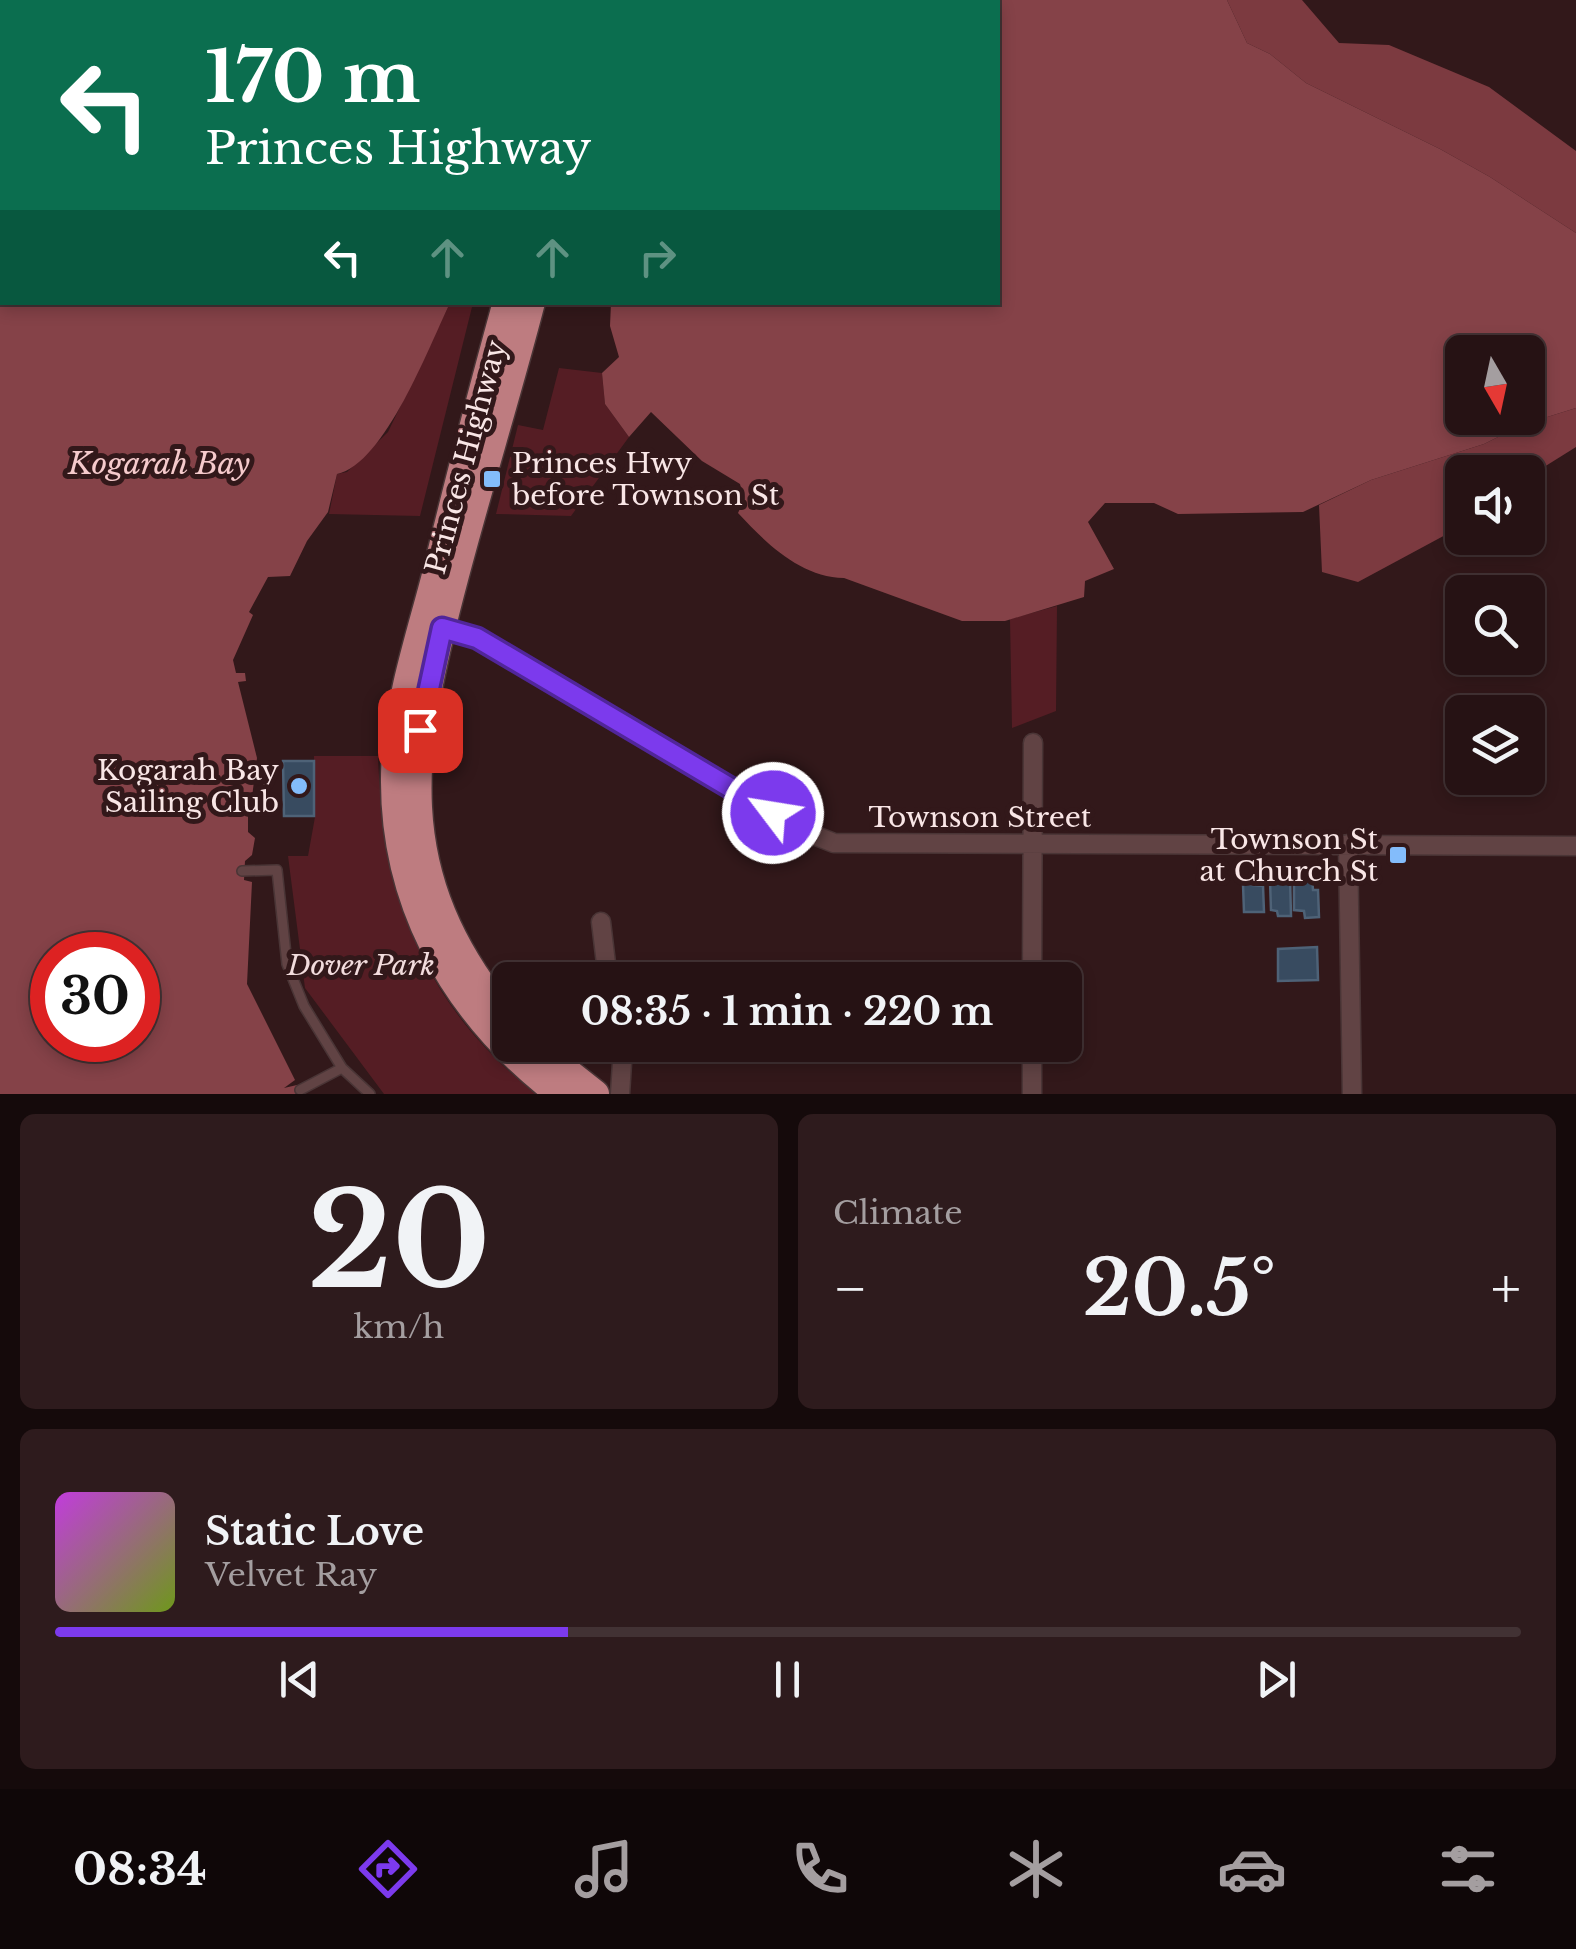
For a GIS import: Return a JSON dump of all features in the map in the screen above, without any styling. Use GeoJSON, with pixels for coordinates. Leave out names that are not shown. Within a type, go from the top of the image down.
{"type":"FeatureCollection","features":[{"type":"Feature","properties":{"kind":"highway","name":"Princes Highway"},"geometry":{"type":"LineString","coordinates":[[506,305],[404,707],[396,752],[396,803],[409,883],[438,957],[484,1025],[560,1094]]}},
{"type":"Feature","properties":{"kind":"highway","name":"Princes Highway"},"geometry":{"type":"LineString","coordinates":[[492,999],[452,936],[422,844],[417,756],[442,628],[530,305]]}},
{"type":"Feature","properties":{"kind":"highway"},"geometry":{"type":"LineString","coordinates":[[555,1062],[595,1094]]}},
{"type":"Feature","properties":{"kind":"street","name":"Townson Street"},"geometry":{"type":"LineString","coordinates":[[442,628],[477,638],[820,839],[853,845],[1576,846]]}},
{"type":"Feature","properties":{"kind":"street"},"geometry":{"type":"LineString","coordinates":[[1032,962],[1033,744]]}},
{"type":"Feature","properties":{"kind":"street"},"geometry":{"type":"LineString","coordinates":[[1348,844],[1352,1094]]}},
{"type":"Feature","properties":{"kind":"street"},"geometry":{"type":"LineString","coordinates":[[601,922],[606,962]]}},
{"type":"Feature","properties":{"kind":"street"},"geometry":{"type":"LineString","coordinates":[[620,1094],[622,1062]]}},
{"type":"Feature","properties":{"kind":"street"},"geometry":{"type":"LineString","coordinates":[[1032,1062],[1032,1094]]}},
{"type":"Feature","properties":{"kind":"lane"},"geometry":{"type":"LineString","coordinates":[[242,871],[278,870],[287,964],[304,1006],[342,1068],[370,1094]]}},
{"type":"Feature","properties":{"kind":"lane"},"geometry":{"type":"LineString","coordinates":[[300,1090],[342,1068]]}},
{"type":"Feature","properties":{"kind":"green space"},"geometry":{"type":"Polygon","coordinates":[[[449,305],[473,305],[420,516],[329,514],[337,474],[347,472],[388,432],[449,305]]]}},
{"type":"Feature","properties":{"kind":"green space"},"geometry":{"type":"Polygon","coordinates":[[[559,368],[602,373],[605,404],[629,437],[571,516],[496,514],[518,425],[543,430],[559,368]]]}},
{"type":"Feature","properties":{"kind":"green space"},"geometry":{"type":"Polygon","coordinates":[[[1057,606],[1056,711],[1012,728],[1010,619],[1057,606]]]}},
{"type":"Feature","properties":{"kind":"green space","name":"Dover Park"},"geometry":{"type":"Polygon","coordinates":[[[314,756],[378,756],[389,855],[416,944],[464,1023],[492,1054],[492,1062],[499,1062],[536,1094],[384,1094],[305,988],[288,856],[308,856],[315,817],[314,756]]]}},
{"type":"Feature","properties":{"kind":"shaded area"},"geometry":{"type":"Polygon","coordinates":[[[1227,0],[1302,0],[1339,43],[1389,45],[1489,87],[1576,151],[1576,233],[1440,149],[1306,83],[1270,54],[1247,43],[1227,0]]]}},
{"type":"Feature","properties":{"kind":"shaded area"},"geometry":{"type":"Polygon","coordinates":[[[1576,408],[1576,447],[1545,466],[1545,455],[1449,455],[1502,435],[1545,435],[1545,418],[1576,408]]]}},
{"type":"Feature","properties":{"kind":"shaded area"},"geometry":{"type":"Polygon","coordinates":[[[1445,456],[1445,535],[1358,582],[1322,572],[1319,505],[1371,480],[1445,456]]]}},
{"type":"Feature","properties":{"kind":"water"},"geometry":{"type":"Polygon","coordinates":[[[1000,0],[1227,0],[1247,43],[1270,54],[1306,83],[1440,149],[1576,233],[1576,408],[1545,418],[1545,335],[1445,335],[1445,435],[1502,435],[1371,480],[1303,512],[1178,514],[1154,503],[1105,503],[1088,522],[1114,569],[1085,581],[1084,597],[1005,621],[962,621],[844,578],[813,572],[785,556],[738,513],[744,500],[740,484],[702,461],[651,412],[629,437],[605,404],[602,373],[619,357],[610,326],[611,305],[1000,305],[1000,0]]]}},
{"type":"Feature","properties":{"kind":"water","name":"Kogarah Bay"},"geometry":{"type":"Polygon","coordinates":[[[0,305],[449,305],[388,427],[355,466],[337,474],[328,512],[307,541],[290,576],[268,577],[249,612],[253,615],[233,660],[236,673],[245,673],[246,681],[238,682],[257,758],[252,797],[248,800],[248,832],[255,838],[252,855],[245,861],[244,880],[252,882],[247,984],[295,1080],[284,1088],[297,1085],[302,1094],[0,1094],[0,305]]]}},
{"type":"Feature","properties":{"kind":"building","name":"Kogarah Bay Sailing Club"},"geometry":{"type":"Polygon","coordinates":[[[283,761],[314,761],[314,816],[284,816],[283,761]]]}},
{"type":"Feature","properties":{"kind":"building"},"geometry":{"type":"Polygon","coordinates":[[[1279,877],[1290,877],[1291,916],[1278,916],[1277,911],[1271,910],[1270,881],[1279,882],[1279,877]]]}},
{"type":"Feature","properties":{"kind":"building"},"geometry":{"type":"Polygon","coordinates":[[[1294,878],[1312,878],[1313,890],[1318,890],[1319,917],[1305,918],[1304,911],[1294,910],[1294,878]]]}},
{"type":"Feature","properties":{"kind":"building"},"geometry":{"type":"Polygon","coordinates":[[[1243,884],[1263,886],[1264,912],[1244,912],[1243,884]]]}},
{"type":"Feature","properties":{"kind":"building"},"geometry":{"type":"Polygon","coordinates":[[[1317,947],[1318,980],[1278,981],[1278,949],[1317,947]]]}},
{"type":"Feature","properties":{"kind":"place","name":"Princes Hwy before Townson St"},"geometry":{"type":"Point","coordinates":[492,479]}},
{"type":"Feature","properties":{"kind":"place","name":"Kogarah Bay Sailing Club"},"geometry":{"type":"Point","coordinates":[299,786]}},
{"type":"Feature","properties":{"kind":"place","name":"Townson St at Church St"},"geometry":{"type":"Point","coordinates":[1398,855]}},
{"type":"Feature","properties":{"kind":"route"},"geometry":{"type":"LineString","coordinates":[[420,730],[442,628],[456,630],[477,638],[773,813]]}}]}
